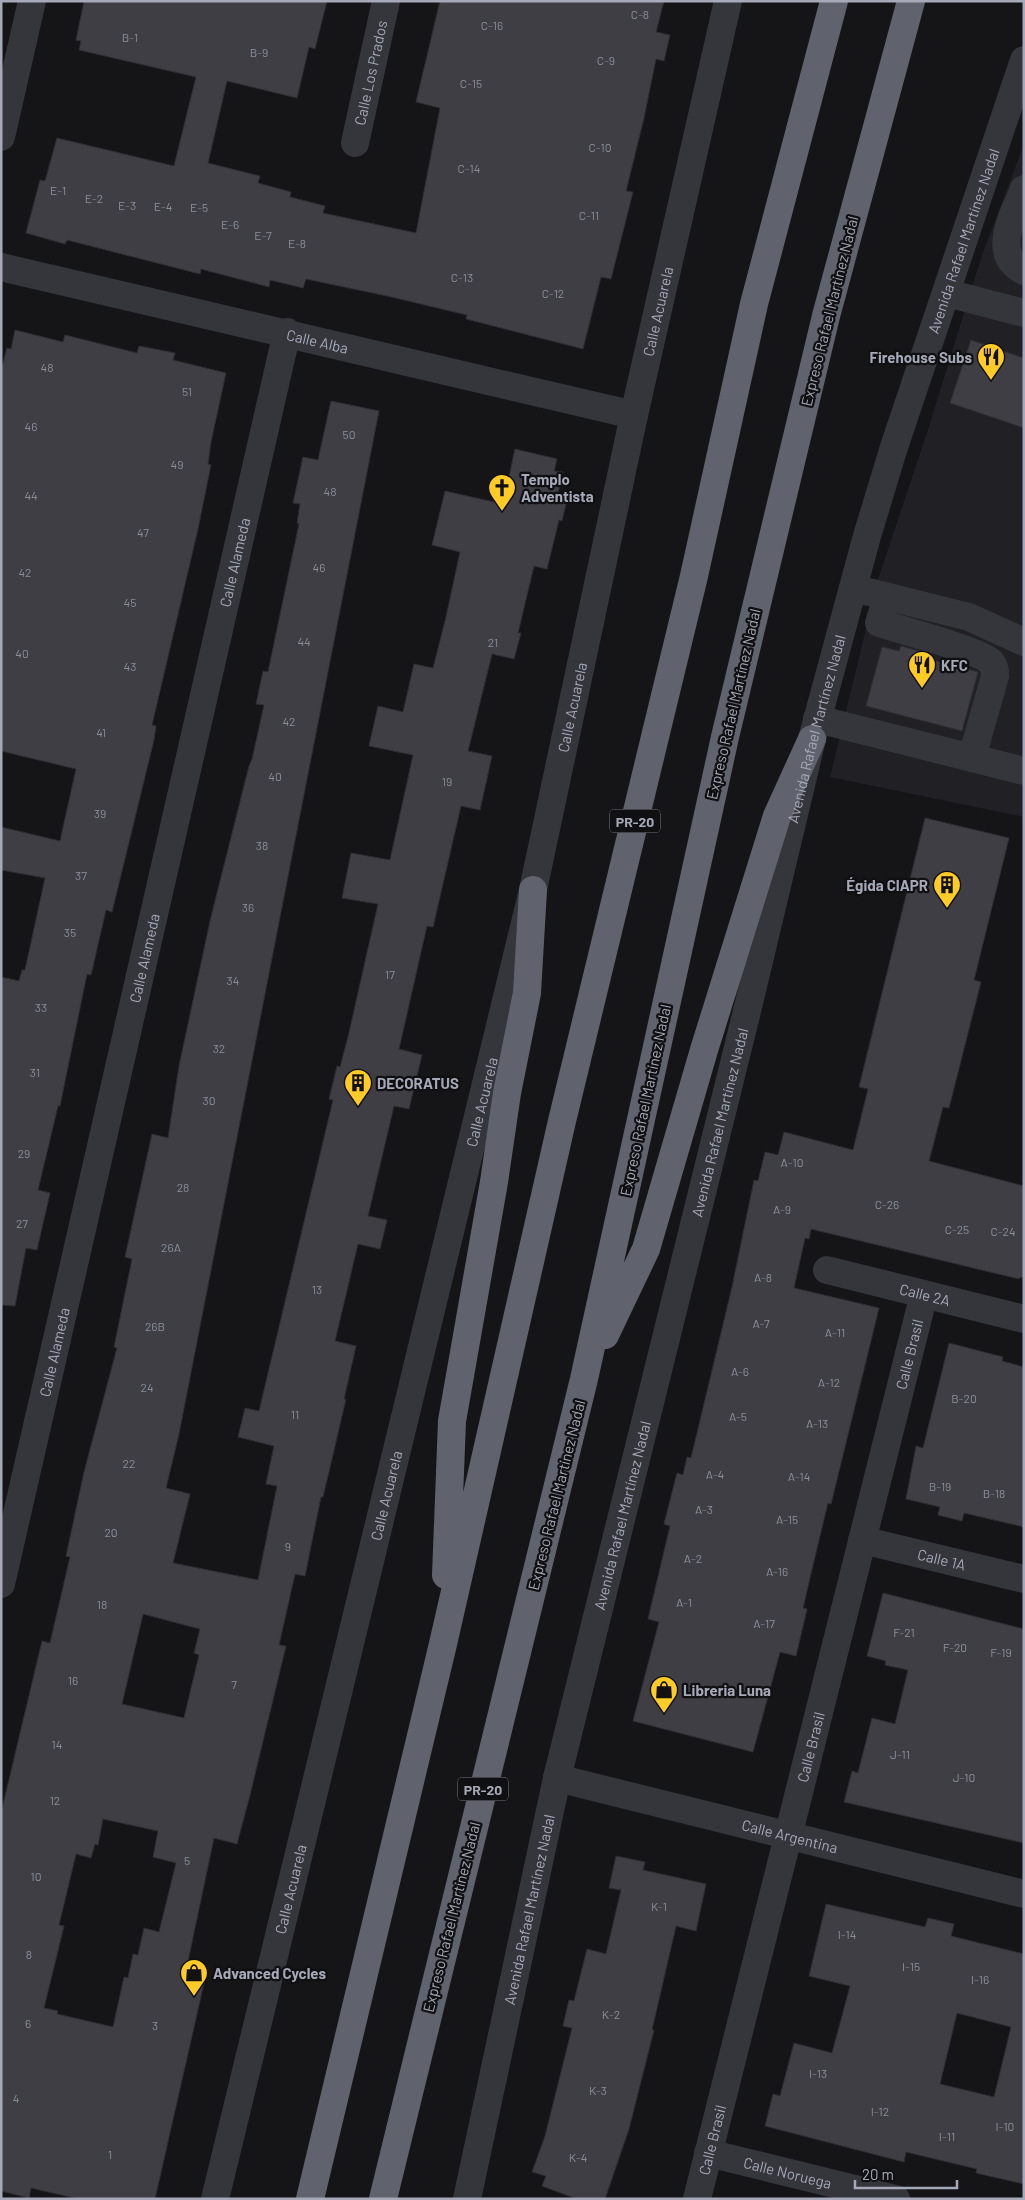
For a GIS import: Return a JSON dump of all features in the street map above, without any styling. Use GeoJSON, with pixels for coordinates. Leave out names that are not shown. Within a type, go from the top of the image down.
{"type":"FeatureCollection","features":[{"type":"Feature","properties":{"kind":"highway","name":"PR-20"},"geometry":{"type":"LineString","coordinates":[[310,2199],[443,1644],[562,1121],[694,576],[754,304],[834,1]]}},
{"type":"Feature","properties":{"kind":"highway","name":"Expreso Rafael Martínez Nadal"},"geometry":{"type":"LineString","coordinates":[[383,2199],[584,1379],[725,737],[826,316],[911,1]]}},
{"type":"Feature","properties":{"kind":"highway"},"geometry":{"type":"LineString","coordinates":[[584,1379],[646,1249],[704,1050],[776,816],[815,729]]}},
{"type":"Feature","properties":{"kind":"highway"},"geometry":{"type":"LineString","coordinates":[[443,1644],[452,1421],[494,1182],[507,1093],[527,993],[534,890]]}},
{"type":"Feature","properties":{"kind":"street"},"geometry":{"type":"LineString","coordinates":[[1,137],[32,1]]}},
{"type":"Feature","properties":{"kind":"street","name":"Calle Los Prados"},"geometry":{"type":"LineString","coordinates":[[355,143],[386,1]]}},
{"type":"Feature","properties":{"kind":"street","name":"Calle Acuarela"},"geometry":{"type":"LineString","coordinates":[[215,2199],[534,890],[634,415],[728,1]]}},
{"type":"Feature","properties":{"kind":"street","name":"Avenida Rafael Martínez Nadal"},"geometry":{"type":"LineString","coordinates":[[467,2199],[556,1778],[750,1003],[815,729],[894,447],[1024,60]]}},
{"type":"Feature","properties":{"kind":"street"},"geometry":{"type":"LineString","coordinates":[[1024,189],[1009,223],[1006,248],[1008,258],[1016,267],[1024,271]]}},
{"type":"Feature","properties":{"kind":"street","name":"Calle Alba"},"geometry":{"type":"LineString","coordinates":[[1,267],[287,332],[634,415]]}},
{"type":"Feature","properties":{"kind":"street"},"geometry":{"type":"LineString","coordinates":[[947,293],[1024,313]]}},
{"type":"Feature","properties":{"kind":"street","name":"Calle Alameda"},"geometry":{"type":"LineString","coordinates":[[1,1584],[287,332]]}},
{"type":"Feature","properties":{"kind":"street"},"geometry":{"type":"LineString","coordinates":[[853,588],[969,617],[1024,642]]}},
{"type":"Feature","properties":{"kind":"street"},"geometry":{"type":"LineString","coordinates":[[887,596],[878,623],[975,653],[990,660],[995,667],[995,676],[972,757]]}},
{"type":"Feature","properties":{"kind":"street"},"geometry":{"type":"LineString","coordinates":[[815,729],[972,757],[1024,771]]}},
{"type":"Feature","properties":{"kind":"street","name":"Calle 2A"},"geometry":{"type":"LineString","coordinates":[[827,1270],[1024,1319]]}},
{"type":"Feature","properties":{"kind":"street","name":"Calle Brasil"},"geometry":{"type":"LineString","coordinates":[[697,2199],[786,1836],[924,1294]]}},
{"type":"Feature","properties":{"kind":"street","name":"Calle 1A"},"geometry":{"type":"LineString","coordinates":[[862,1540],[1024,1579]]}},
{"type":"Feature","properties":{"kind":"street","name":"Calle Argentina"},"geometry":{"type":"LineString","coordinates":[[556,1778],[1024,1894]]}},
{"type":"Feature","properties":{"kind":"street","name":"Calle Noruega"},"geometry":{"type":"LineString","coordinates":[[708,2153],[896,2199]]}},
{"type":"Feature","properties":{"kind":"shaded area"},"geometry":{"type":"Polygon","coordinates":[[[1024,144],[1024,817],[830,777],[878,579],[926,436],[981,258],[1024,144]]]}},
{"type":"Feature","properties":{"kind":"building"},"geometry":{"type":"Polygon","coordinates":[[[84,1],[327,1],[315,49],[309,47],[297,98],[227,81],[208,163],[260,176],[258,183],[291,192],[290,197],[325,206],[323,213],[416,233],[440,108],[416,102],[440,1],[664,1],[656,32],[670,35],[664,61],[656,59],[626,191],[633,192],[611,279],[601,277],[583,349],[466,319],[467,315],[306,279],[303,288],[270,280],[269,287],[201,269],[200,274],[67,240],[65,244],[26,233],[40,180],[45,181],[57,138],[174,166],[196,77],[79,50],[81,41],[76,40],[84,1]]]}},
{"type":"Feature","properties":{"kind":"building"},"geometry":{"type":"Polygon","coordinates":[[[15,330],[63,342],[65,335],[137,353],[139,346],[175,353],[173,360],[226,373],[211,442],[208,464],[211,465],[198,529],[152,725],[156,726],[154,740],[112,912],[106,910],[91,975],[87,974],[60,1106],[58,1106],[38,1190],[50,1193],[37,1250],[26,1248],[15,1306],[1,1305],[1,977],[19,981],[22,970],[25,970],[45,878],[1,870],[1,827],[60,841],[76,769],[1,751],[1,370],[7,348],[11,349],[15,330]]]}},
{"type":"Feature","properties":{"kind":"building","name":"Firehouse Subs"},"geometry":{"type":"Polygon","coordinates":[[[971,340],[1024,358],[1024,428],[950,403],[971,340]]]}},
{"type":"Feature","properties":{"kind":"building"},"geometry":{"type":"Polygon","coordinates":[[[331,401],[379,411],[179,1434],[166,1488],[190,1494],[173,1563],[258,1580],[277,1486],[266,1484],[274,1446],[238,1437],[245,1408],[259,1411],[333,1100],[329,1099],[337,1066],[340,1067],[348,1037],[378,904],[342,898],[351,853],[390,860],[413,755],[369,746],[378,706],[403,712],[414,664],[433,668],[460,552],[432,545],[445,491],[503,504],[515,449],[557,459],[554,471],[563,472],[558,493],[568,496],[562,521],[559,520],[547,569],[534,566],[518,633],[521,633],[514,659],[492,654],[468,751],[492,756],[480,810],[461,806],[433,927],[427,926],[399,1049],[422,1055],[409,1109],[394,1106],[368,1216],[387,1220],[380,1249],[358,1244],[335,1341],[356,1346],[344,1399],[346,1399],[323,1497],[321,1497],[305,1576],[295,1574],[279,1645],[286,1646],[250,1795],[237,1844],[214,1838],[187,1966],[207,1970],[155,2199],[79,2199],[31,2188],[29,2198],[1,2191],[1,1813],[42,1641],[50,1643],[70,1557],[66,1556],[84,1472],[117,1348],[114,1347],[132,1259],[125,1257],[152,1134],[168,1138],[179,1066],[210,921],[264,705],[256,704],[263,671],[268,672],[299,524],[297,523],[300,504],[293,503],[303,457],[318,460],[331,401]],[[143,1614],[122,1704],[184,1718],[199,1655],[194,1653],[200,1629],[143,1614]],[[103,1819],[98,1845],[95,1844],[91,1858],[76,1854],[59,1925],[64,1926],[44,2008],[58,2011],[57,2014],[113,2027],[124,1977],[128,1978],[133,1954],[138,1955],[144,1928],[159,1932],[176,1863],[153,1857],[158,1831],[103,1819]]]}},
{"type":"Feature","properties":{"kind":"building","name":"KFC"},"geometry":{"type":"Polygon","coordinates":[[[901,646],[930,654],[929,659],[978,672],[962,731],[866,706],[882,647],[899,651],[901,646]]]}},
{"type":"Feature","properties":{"kind":"building"},"geometry":{"type":"Polygon","coordinates":[[[925,818],[1009,838],[974,980],[981,982],[949,1108],[943,1107],[929,1161],[1024,1186],[1024,1278],[1020,1277],[1019,1279],[811,1229],[809,1239],[805,1238],[794,1288],[879,1308],[831,1504],[828,1503],[814,1561],[803,1608],[807,1609],[796,1656],[780,1652],[753,1752],[633,1721],[659,1622],[648,1619],[670,1526],[664,1524],[677,1473],[683,1475],[687,1457],[691,1458],[732,1287],[754,1180],[758,1181],[765,1152],[778,1155],[784,1132],[853,1150],[868,1089],[859,1087],[925,818]]]}},
{"type":"Feature","properties":{"kind":"building"},"geometry":{"type":"Polygon","coordinates":[[[949,1343],[1003,1357],[1002,1361],[1024,1367],[1024,1527],[964,1513],[962,1521],[938,1515],[940,1507],[906,1499],[916,1446],[923,1448],[949,1343]]]}},
{"type":"Feature","properties":{"kind":"building"},"geometry":{"type":"Polygon","coordinates":[[[883,1593],[1024,1629],[1024,1843],[844,1802],[852,1771],[858,1773],[872,1718],[895,1724],[908,1670],[885,1665],[886,1661],[867,1656],[883,1593]]]}},
{"type":"Feature","properties":{"kind":"building"},"geometry":{"type":"Polygon","coordinates":[[[616,1856],[645,1862],[643,1870],[706,1884],[696,1931],[676,1926],[652,2030],[654,2030],[629,2129],[605,2199],[577,2199],[542,2186],[546,2176],[532,2172],[545,2136],[572,2028],[563,2026],[569,2000],[574,2001],[587,1949],[606,1954],[621,1890],[609,1888],[616,1856]]]}},
{"type":"Feature","properties":{"kind":"building"},"geometry":{"type":"Polygon","coordinates":[[[826,1904],[925,1927],[928,1918],[954,1924],[951,1936],[1024,1954],[1024,2184],[976,2173],[977,2169],[906,2152],[904,2162],[765,2126],[773,2094],[780,2096],[794,2043],[832,2053],[850,1986],[809,1976],[826,1904]],[[957,2013],[940,2084],[994,2097],[1011,2027],[957,2013]]]}},
{"type":"Feature","properties":{"kind":"place","name":"Firehouse Subs"},"geometry":{"type":"Point","coordinates":[991,381]}},
{"type":"Feature","properties":{"kind":"place","name":"Templo Adventista"},"geometry":{"type":"Point","coordinates":[502,512]}},
{"type":"Feature","properties":{"kind":"place","name":"KFC"},"geometry":{"type":"Point","coordinates":[922,689]}},
{"type":"Feature","properties":{"kind":"place","name":"Égida CIAPR"},"geometry":{"type":"Point","coordinates":[947,909]}},
{"type":"Feature","properties":{"kind":"place","name":"DECORATUS"},"geometry":{"type":"Point","coordinates":[358,1107]}},
{"type":"Feature","properties":{"kind":"place","name":"Libreria Luna"},"geometry":{"type":"Point","coordinates":[664,1714]}},
{"type":"Feature","properties":{"kind":"place","name":"Advanced Cycles"},"geometry":{"type":"Point","coordinates":[194,1997]}}]}
